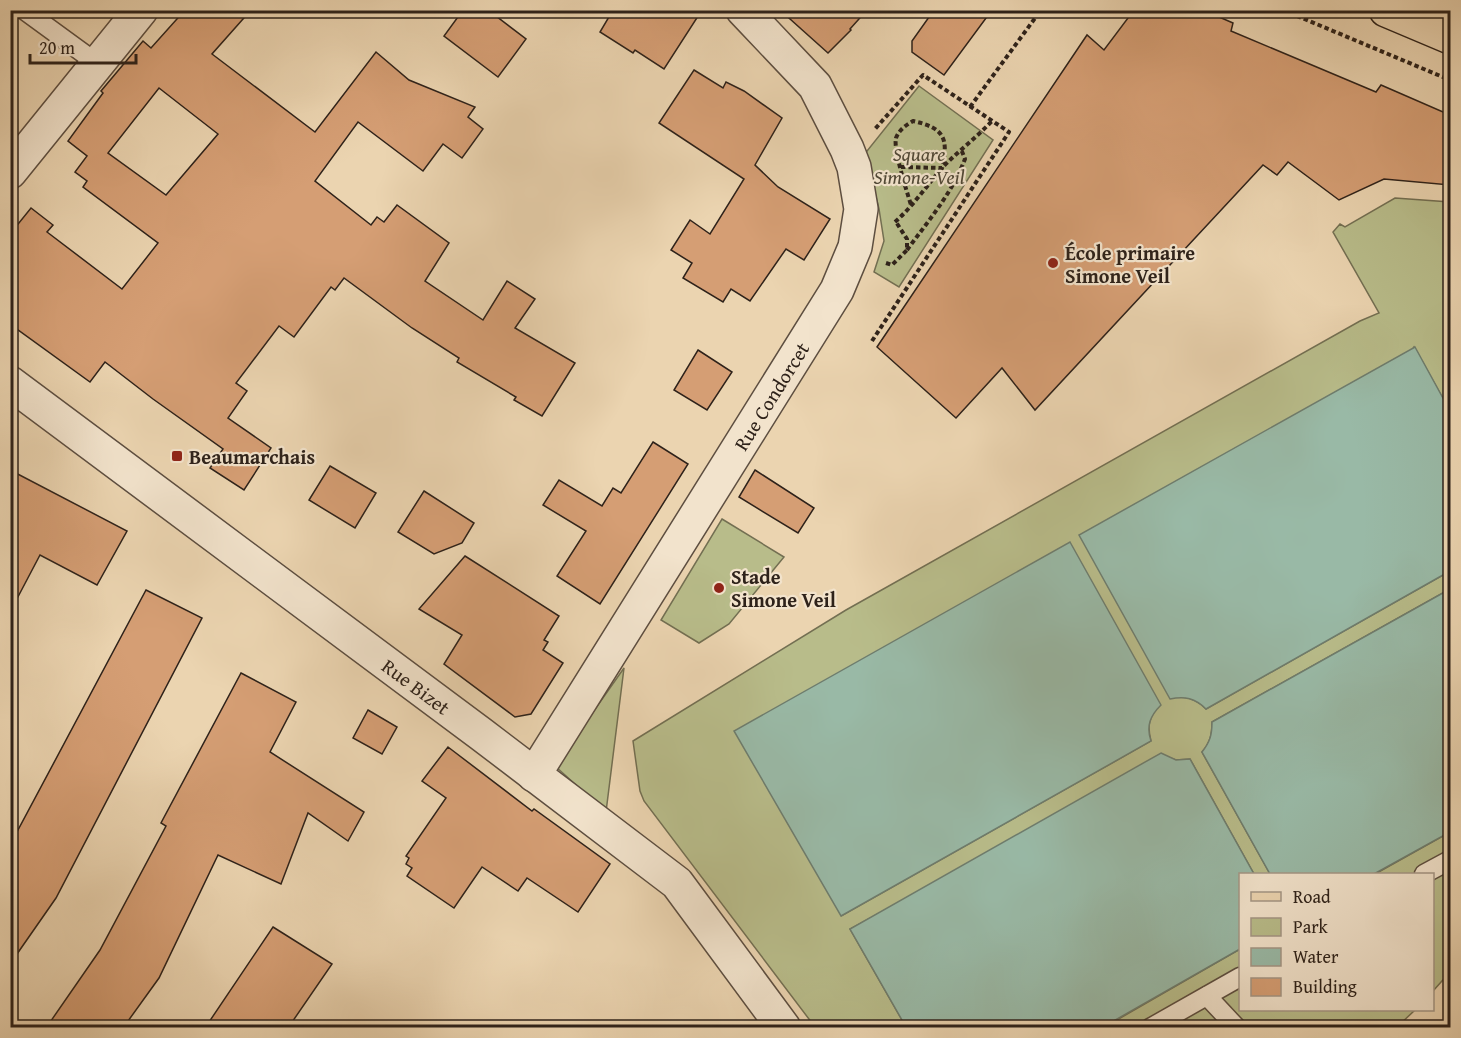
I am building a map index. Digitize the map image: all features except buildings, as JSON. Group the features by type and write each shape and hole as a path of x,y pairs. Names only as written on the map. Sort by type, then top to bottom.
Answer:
{"main road":[{"path":"1386,10 1450,37"}],"street":[{"path":"13,165 141,10"},
{"name":"Rue Condorcet","path":"534,775 837,290 855,247 861,209 854,167 847,149 815,86 743,10"},
{"name":"Rue Bizet","path":"10,383 677,883 784,1028"}],"lane":[{"path":"24,10 98,64"},
{"path":"1426,873 1450,860"},
{"path":"1150,1028 1239,978"},
{"path":"1207,996 1237,1028"}],"path":[{"path":"970,107 1041,10"},
{"path":"1283,10 1450,80"},
{"path":"847,149 867,139 923,75 1009,132 872,341"},
{"path":"911,205 896,150 896,139 902,128 913,121 924,123 941,134 946,151 942,168"},
{"path":"889,227 942,168 992,121"},
{"path":"878,261 892,265 907,250 946,198 965,159 961,149"},
{"path":"901,167 942,168"},
{"path":"896,221 907,240 907,250"}],"green space":[{"name":"Square Simone-Veil","path":"919,86 993,140 899,287 874,272 884,241 879,209 869,169 863,156"},
{"path":"1395,198 1450,202 1450,411 1414,347 1182,697 1195,700 1206,709 1450,571 1450,589 1212,722 1210,738 1202,752 1269,873 1253,873 1190,759 1176,760 1168,757 850,929 906,1027 815,1027 644,801 640,791 633,741 846,610 1360,321 1379,313 1333,232 1340,224 1345,227","holes":["1154,712 1149,726 1151,741 841,916"]},
{"name":"Stade Simone Veil","path":"722,519 784,557 729,624 699,643 661,620"},
{"path":"624,668 606,812 555,766"},
{"path":"1450,832 1450,972 1434,990 1434,873 1377,873"},
{"path":"1239,950 1239,1011 1414,1011 1397,1027 1103,1028"}],"water":[{"path":"1415,347 1450,411 1450,571 1206,709 1190,699 1170,699 1079,535"},
{"path":"1070,542 1161,705 1150,722 1151,741 841,916 734,731"},
{"path":"1450,589 1450,832 1376,873 1269,873 1202,752 1210,738 1212,722"},
{"path":"1161,753 1176,760 1190,759 1253,873 1239,873 1239,950 1103,1027 906,1027 850,929"}],"place":[{"name":"École primaire Simone Veil","path":"1053,263"},
{"name":"Beaumarchais","path":"177,456"},
{"name":"Stade Simone Veil","path":"719,588"}]}
